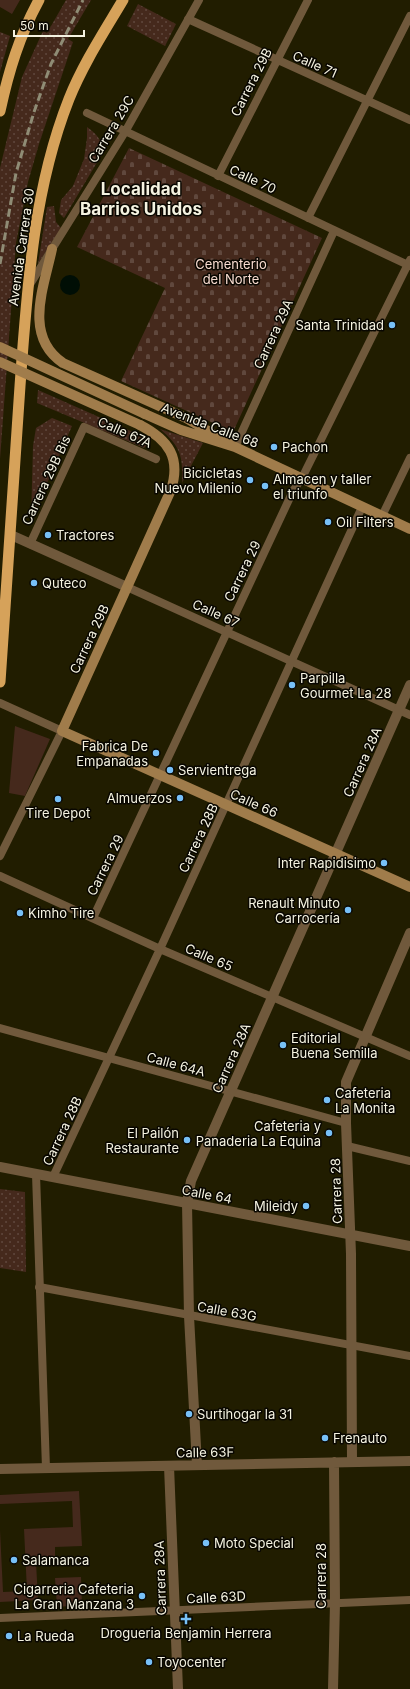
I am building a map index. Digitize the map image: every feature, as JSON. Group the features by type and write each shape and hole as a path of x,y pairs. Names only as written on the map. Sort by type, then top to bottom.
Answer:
{"highway":[{"path":"0,111 9,70 27,22 39,0"},
{"name":"Avenida Carrera 30","path":"0,682 27,289 37,214 47,170 65,110 78,78 123,0"}],"main road":[{"path":"52,249 38,319 42,337 53,355 63,363 186,418 235,447"},
{"name":"Avenida Calle 68","path":"0,347 181,430 235,447 410,529"},
{"name":"Avenida Calle 68","path":"0,362 154,432"},
{"name":"Carrera 29B","path":"62,731 171,490 175,478 175,464 169,447 154,432"},
{"name":"Calle 66","path":"62,731 410,887"}],"street":[{"name":"Carrera 29C","path":"27,289 125,132 199,0"},
{"name":"Carrera 29B","path":"218,176 308,0"},
{"path":"308,218 410,16"},
{"name":"Calle 71","path":"188,19 410,120"},
{"name":"Calle 70","path":"87,113 334,231 409,264"},
{"name":"Carrera 29A","path":"235,447 334,231"},
{"name":"Carrera 29","path":"93,918 161,776 226,631 293,491 302,478 409,264"},
{"name":"Calle 67A","path":"84,427 156,459"},
{"name":"Carrera 29B Bis","path":"30,544 84,427"},
{"path":"382,516 410,458"},
{"name":"Carrera 28B","path":"53,1177 110,1058 362,507"},
{"name":"Calle 67","path":"11,535 410,714"},
{"name":"Carrera 28A","path":"197,1465 189,1316 187,1203 191,1181 410,685"},
{"name":"Calle 66","path":"0,703 62,731"},
{"name":"Carrera 29B","path":"0,856 62,731"},
{"name":"Calle 65","path":"0,876 160,949 410,1056"},
{"name":"Carrera 28","path":"352,1462 352,1345 346,1082 410,933"},
{"name":"Calle 64A","path":"0,1028 346,1123"},
{"path":"347,1146 410,1161"},
{"name":"Calle 64","path":"0,1167 410,1246"},
{"name":"Carrera 28B","path":"36,1174 46,1468"},
{"name":"Calle 63G","path":"39,1287 410,1356"},
{"name":"Calle 63F","path":"0,1469 410,1461"},
{"name":"Carrera 28","path":"333,1689 335,1603 334,1462"},
{"name":"Carrera 28A","path":"169,1466 178,1689"},
{"name":"Calle 63D","path":"0,1618 410,1600"}],"green space":[{"path":"0,0 20,0 12,14 0,7"},
{"path":"66,0 91,0 68,39 73,42 28,182 16,243 0,459 0,168 22,77 43,31 47,33"},
{"path":"138,4 176,24 165,46 127,26"},
{"path":"0,32 10,36 0,72"},
{"path":"87,127 99,138 102,154 64,218 59,213 61,200 73,186 84,159"},
{"name":"Cementerio del Norte","path":"129,148 322,238 233,432 121,381 165,288 77,247"},
{"path":"54,206 56,222 61,228 38,264 47,207"},
{"path":"38,390 151,440 144,448 37,403"},
{"path":"52,418 72,426 31,520 33,446 36,428"},
{"path":"160,429 203,443 182,483 182,466 179,453 172,441"},
{"path":"15,726 50,739 25,796 9,793"},
{"path":"0,1189 25,1192 26,1272 0,1268"},
{"path":"79,1491 82,1546 55,1547 55,1561 36,1562 38,1600 0,1602 0,1530 3,1592 27,1591 24,1529 73,1527 72,1501 0,1504 0,1495"},
{"path":"81,1577 82,1605 57,1607 55,1578"}],"shaded area":[{"path":"70,275 77,278 80,285 77,292 70,295 63,292 60,285 63,278"}],"railway":[{"path":"0,264 16,173 34,112 51,64 83,0"}],"place":[{"name":"Santa Trinidad","path":"392,325"},
{"name":"Pachon","path":"274,447"},
{"name":"Bicicletas Nuevo Milenio","path":"250,480"},
{"name":"Almacen y taller el triunfo","path":"265,486"},
{"name":"Oil Filters","path":"328,522"},
{"name":"Tractores","path":"48,535"},
{"name":"Quteco","path":"34,583"},
{"name":"Parpilla Gourmet La 28","path":"292,685"},
{"name":"Fabrica De Empanadas","path":"156,753"},
{"name":"Servientrega","path":"170,770"},
{"name":"Almuerzos","path":"180,798"},
{"name":"Tire Depot","path":"58,799"},
{"name":"Inter Rapidisimo","path":"384,863"},
{"name":"Renault Minuto Carrocería","path":"348,910"},
{"name":"Kimho Tire","path":"20,913"},
{"name":"Editorial Buena Semilla","path":"283,1045"},
{"name":"Cafeteria La Monita","path":"327,1100"},
{"name":"Cafeteria y Panaderia La Equina","path":"329,1133"},
{"name":"El Pailón Restaurante","path":"187,1140"},
{"name":"Mileidy","path":"306,1206"},
{"name":"Surtihogar la 31","path":"189,1414"},
{"name":"Frenauto","path":"325,1438"},
{"name":"Moto Special","path":"206,1543"},
{"name":"Salamanca","path":"14,1560"},
{"name":"Cigarreria Cafeteria La Gran Manzana 3","path":"142,1596"},
{"name":"Drogueria Benjamin Herrera","path":"186,1619"},
{"name":"La Rueda","path":"9,1636"},
{"name":"Toyocenter","path":"149,1662"}],"district":[{"name":"Localidad Barrios Unidos","path":"141,199"}]}
